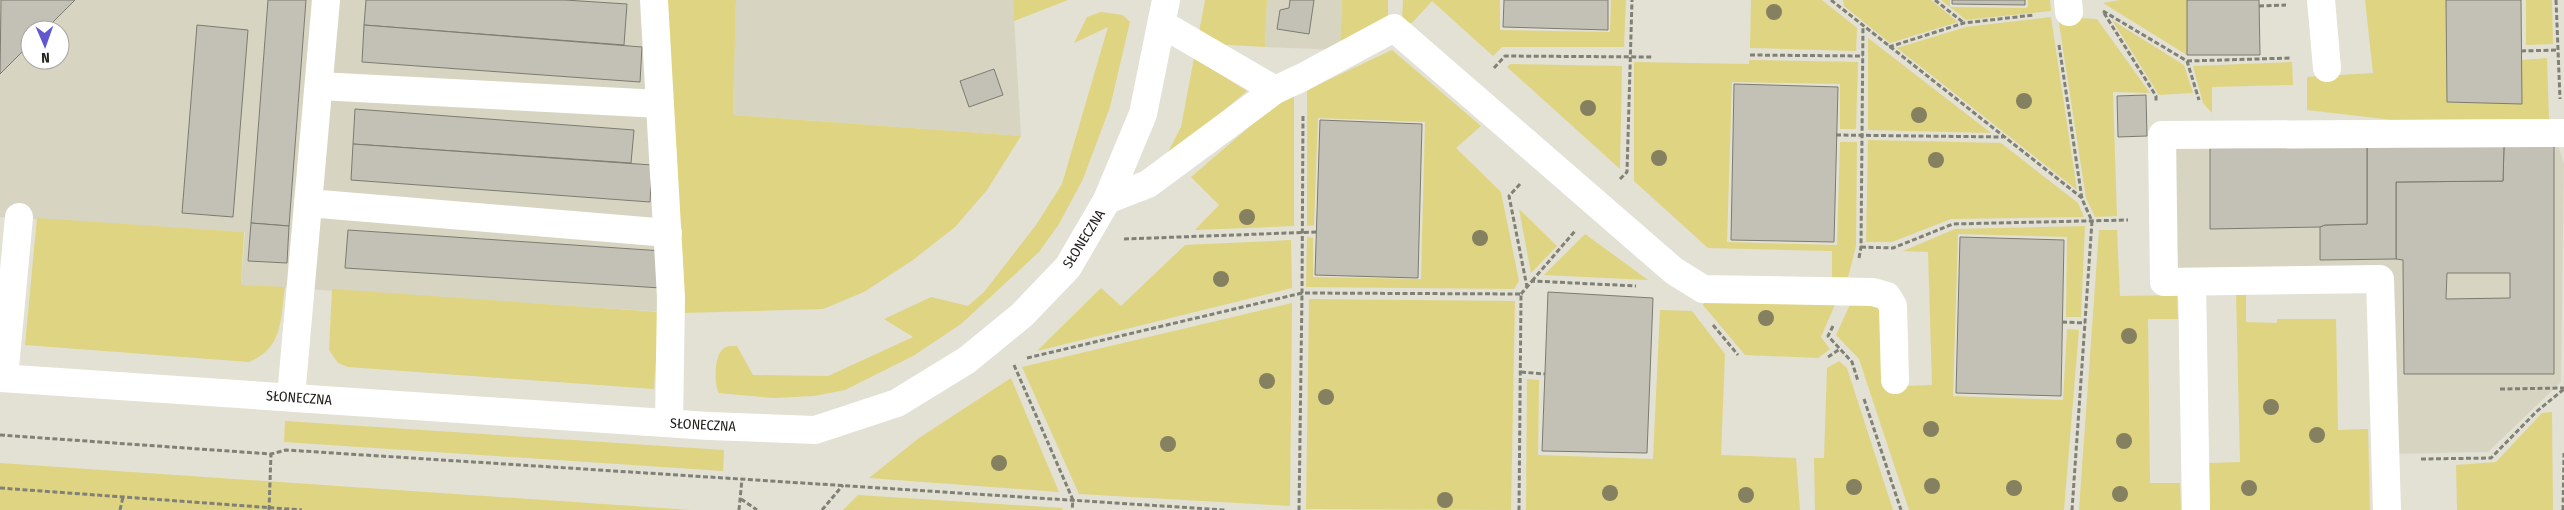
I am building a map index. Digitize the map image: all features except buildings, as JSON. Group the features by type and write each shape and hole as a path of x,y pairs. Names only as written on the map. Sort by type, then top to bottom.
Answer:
{"street":[{"path":"291,398 326,0"},
{"path":"654,0 671,297 669,423"},
{"path":"2321,0 2327,68"},
{"path":"1164,12 1275,90"},
{"name":"SŁONECZNA","path":"2,378 669,423 815,430 897,403 967,360 1022,315 1068,267 1107,200 1143,114 1164,12"},
{"path":"1107,200 1148,184 1275,90 1394,28 1674,271 1703,290 1873,292 1886,296 1893,306 1895,380"},
{"path":"318,86 660,104"},
{"path":"2386,510 2380,279 2164,282 2162,135 2562,133"},
{"path":"308,203 668,233"},
{"path":"2,378 19,217"},
{"path":"2192,282 2196,510"}],"path":[{"path":"1626,172 1632,0"},
{"path":"1831,0 2082,199"},
{"path":"1840,0 1840,7"},
{"path":"1936,0 1964,23"},
{"path":"2556,0 2560,106"},
{"path":"2259,6 2293,5"},
{"path":"1889,47 1964,23 2064,8 2103,10 2187,61 2299,57"},
{"path":"2064,8 2082,199 2092,221 2072,510"},
{"path":"2103,10 2156,96"},
{"path":"2521,51 2558,50"},
{"path":"1750,55 1862,56"},
{"path":"1471,95 1505,56 1653,57"},
{"path":"2187,61 2210,135"},
{"path":"1299,510 1303,77"},
{"path":"1836,135 2004,136"},
{"path":"1527,288 1509,196 1542,157"},
{"path":"1862,248 1893,248 1953,224 2117,220"},
{"path":"1119,240 1316,232"},
{"path":"1519,510 1521,294 1532,281 1642,287"},
{"path":"1703,290 1696,303 1738,355"},
{"path":"1022,359 1302,293 1521,294"},
{"path":"2062,322 2085,323"},
{"path":"1828,357 1840,350"},
{"path":"1012,362 1073,500 1072,510"},
{"path":"1521,372 1545,374"},
{"path":"2500,388 2564,389"},
{"path":"2385,459 2491,458 2536,412 2564,389"},
{"path":"0,435 271,454 286,450 843,484 1225,510"},
{"path":"2563,510 2564,453"},
{"path":"269,509 271,454"},
{"path":"740,510 742,479"},
{"path":"822,510 843,484"},
{"path":"0,488 302,510"},
{"path":"120,510 123,496"},
{"path":"740,499 757,510"}],"shaded area":[{"path":"0,0 667,0 683,313 241,285 245,232 0,217"},
{"path":"667,0 736,0 733,115 1021,136 987,190 955,227 913,260 864,292 823,309 683,313"},
{"path":"736,0 1013,0 1021,136 733,115"},
{"path":"1013,0 1068,0 1014,21"},
{"path":"1205,0 1267,0 1265,47 1211,44 1198,38"},
{"path":"1267,0 1342,0 1340,50 1265,47"},
{"path":"1342,0 1388,0 1388,24 1340,50"},
{"path":"1403,0 1500,0 1500,30 1610,32 1611,0 1626,0 1624,47 1502,47 1493,56 1432,1 1412,23 1402,23"},
{"path":"1751,0 1822,0 1857,28 1856,51 1750,48"},
{"path":"1843,0 1931,0 1958,22 1890,43 1844,6"},
{"path":"1941,0 1950,0 1950,7 2026,8 2028,7 2028,0 2050,0 2051,11 1966,20"},
{"path":"2120,0 2187,0 2187,55 2103,3"},
{"path":"2365,0 2446,0 2448,102 2521,104 2521,60 2547,58 2549,119 2393,120 2307,110 2307,77 2373,73"},
{"path":"2526,0 2552,0 2553,44 2526,45"},
{"path":"1101,12 1123,15 1130,22 1110,107 1083,179 1059,224 1039,252 961,324 913,356 845,390 814,396 773,398 719,393 716,384 716,365 719,354 724,348 737,346 753,375 828,376 913,337 884,319 931,297 968,306 984,292 1036,225 1062,184 1108,27 1074,43 1087,17"},
{"path":"2051,17 2077,190 1897,48 1966,27"},
{"path":"2058,17 2097,19 2150,93 2113,92 2117,216 2095,217 2086,198"},
{"path":"2112,20 2184,65 2193,93 2159,95"},
{"path":"1868,38 1991,133 1868,130"},
{"path":"1392,50 1481,126 1456,148 1501,192 1519,281 1514,289 1306,287 1307,237 1313,238 1313,277 1421,279 1425,122 1318,118 1314,225 1307,226 1307,90"},
{"path":"1194,58 1247,91 1164,160 1181,127"},
{"path":"1749,60 1858,62 1856,129 1840,129 1840,84 1732,82 1727,242 1837,245 1840,142 1857,142 1856,246 1848,277 1832,277 1832,251 1708,248 1634,181 1634,62 1749,64"},
{"path":"2292,62 2293,85 2212,87 2212,113 2203,103 2193,66"},
{"path":"1510,64 1622,66 1620,169 1507,67"},
{"path":"1294,95 1294,226 1195,230 1219,205 1191,177 1275,105"},
{"path":"2556,138 2564,164 2561,382 2488,452 2392,454 2386,273 2171,275 2168,142"},
{"path":"1868,140 2001,143 2078,203 2084,217 1951,219 1892,242 1866,242"},
{"path":"1519,209 1557,246 1531,273"},
{"path":"37,218 244,232 241,285 285,287 281,321 274,340 269,349 249,362 25,345"},
{"path":"2085,226 2081,317 2066,317 2067,237 1958,234 1953,396 2063,400 2067,329 2079,330 2064,510 1909,510 1859,359 1836,335 1853,298 1882,303 1904,386 1932,385 1928,252 1903,251 1955,229"},
{"path":"2099,230 2117,230 2120,296 2177,295 2178,319 2148,319 2150,483 2180,483 2181,510 2079,510"},
{"path":"1585,234 1648,280 1544,275"},
{"path":"1291,240 1292,288 1037,351 1101,288 1121,306 1185,245"},
{"path":"332,289 659,312 654,389 348,367 338,363 329,350"},
{"path":"2236,292 2246,292 2246,322 2277,323 2277,319 2336,319 2338,430 2368,429 2370,510 2210,510 2209,463 2240,462"},
{"path":"1708,296 1837,300 1821,337 1830,349 1818,358 1745,355 1703,305"},
{"path":"1309,299 1515,301 1511,510 1306,509"},
{"path":"1292,303 1290,506 1079,494 1022,367"},
{"path":"1660,310 1692,311 1725,354 1721,455 1796,458 1800,510 1526,510 1527,379 1539,380 1538,455 1653,459"},
{"path":"1839,361 1847,368 1893,510 1815,510 1814,458 1824,458 1827,368"},
{"path":"1011,378 1059,492 869,478 919,438"},
{"path":"2552,412 2553,510 2457,510 2456,465 2496,462 2542,413"},
{"path":"285,421 724,450 723,471 284,442"},
{"path":"0,463 692,510 0,510"},
{"path":"858,495 1063,508 1062,510 843,510"}]}
